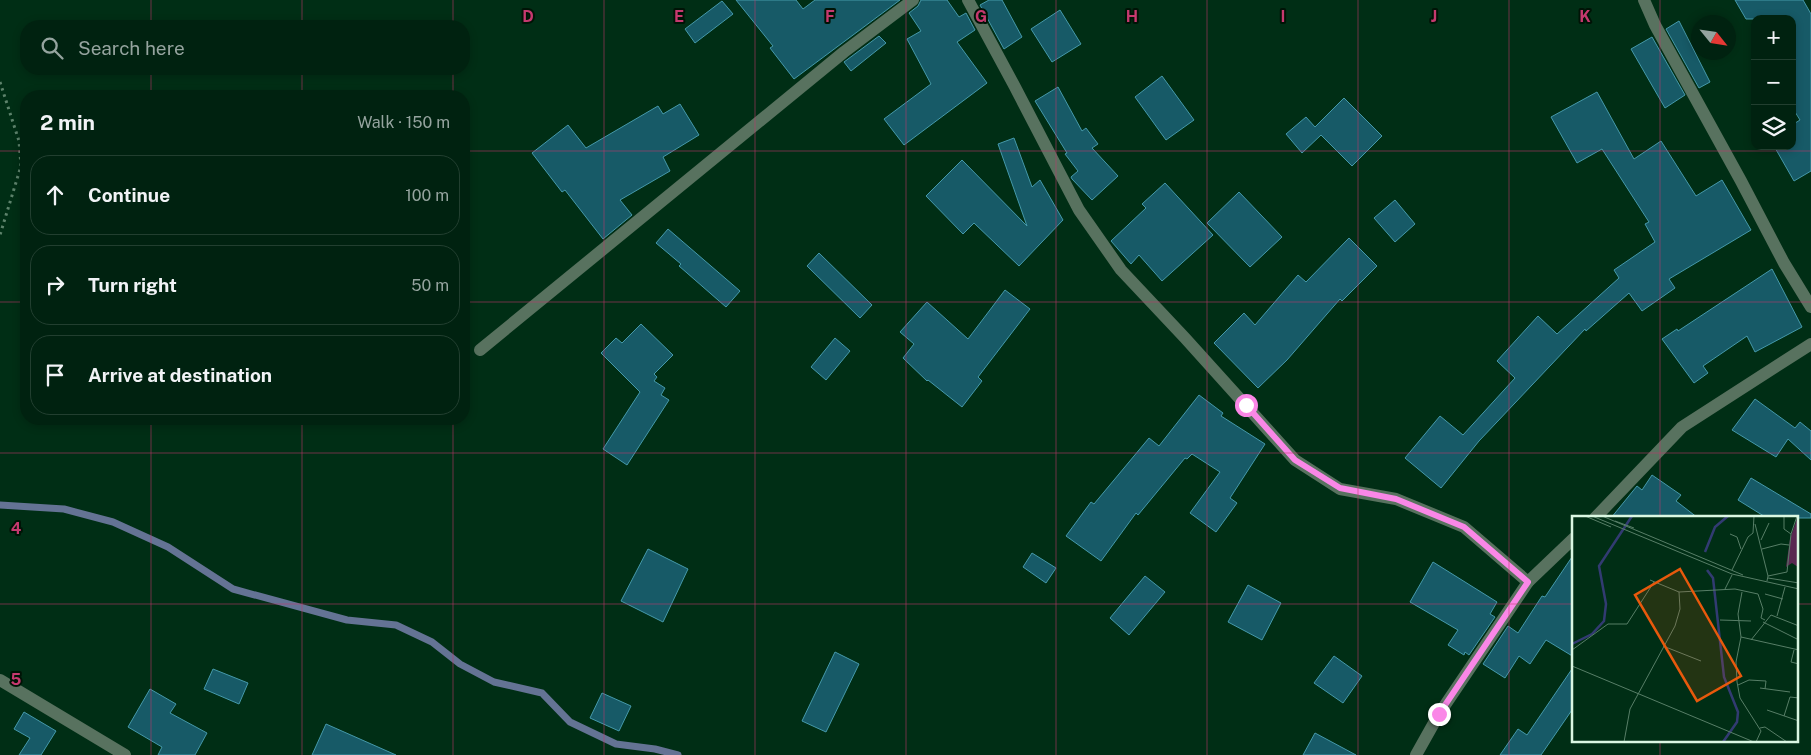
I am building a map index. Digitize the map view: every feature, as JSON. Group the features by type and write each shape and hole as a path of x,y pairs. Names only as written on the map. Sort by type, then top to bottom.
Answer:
{"street":[{"path":"480,350 844,52 913,0"},
{"path":"968,0 1016,87 1078,210 1121,270 1295,460 1340,488 1396,499 1464,527 1528,582"},
{"path":"1644,0 1655,25 1742,181 1784,263 1811,307"},
{"path":"1597,516 1682,427 1811,344"},
{"path":"1416,755 1439,714 1528,582 1572,540"},
{"path":"0,680 125,755"}],"path":[{"path":"0,82 18,141 20,158"},
{"path":"0,235 20,169"}],"building":[{"path":"736,0 796,0 803,9 815,0 900,0 794,79 770,48 773,46"},
{"path":"921,0 947,0 959,17 966,13 975,30 957,42 987,83 904,145 884,119 931,84 907,39 921,31 909,13 918,6"},
{"path":"989,0 1002,0 1022,37 1004,49 980,5"},
{"path":"1735,0 1803,0 1811,14 1811,171 1794,181 1776,150 1796,150 1796,122 1800,120 1796,114 1796,15 1751,15 1751,19 1746,19"},
{"path":"722,1 733,14 695,43 685,29"},
{"path":"1060,10 1081,44 1052,62 1031,29"},
{"path":"1679,21 1691,45 1691,60 1699,60 1710,82 1699,88 1666,29"},
{"path":"879,36 886,43 851,71 844,62"},
{"path":"1652,37 1685,95 1665,108 1631,49"},
{"path":"1162,76 1194,120 1166,140 1135,97"},
{"path":"1058,87 1082,131 1086,128 1098,144 1092,148 1118,176 1092,200 1072,179 1071,177 1078,171 1065,154 1067,153 1035,101"},
{"path":"1597,92 1634,159 1661,141 1696,196 1722,180 1751,230 1669,279 1675,288 1642,311 1629,293 1586,331 1585,329 1479,441 1441,488 1405,458 1440,416 1463,435 1515,378 1497,361 1538,316 1557,334 1619,278 1614,270 1655,242 1645,224 1649,222 1602,149 1577,163 1551,117"},
{"path":"1344,98 1382,136 1352,166 1321,135 1302,153 1286,134 1306,117 1315,127"},
{"path":"680,104 699,135 663,157 670,171 620,200 632,215 603,239 565,190 562,192 532,153 568,125 586,148 658,106 663,114"},
{"path":"1014,138 1032,187 1040,180 1063,220 1019,266 974,223 963,234 926,196 962,160 1027,226 998,144"},
{"path":"1165,183 1213,235 1162,281 1139,255 1131,264 1111,241 1146,208 1142,204"},
{"path":"1239,192 1282,237 1250,267 1207,223"},
{"path":"1395,200 1415,224 1395,242 1374,218"},
{"path":"668,229 740,291 726,307 656,243"},
{"path":"1349,238 1377,266 1342,301 1340,299 1287,360 1258,388 1214,343 1244,313 1255,325 1298,275 1306,282"},
{"path":"819,253 872,305 860,318 807,266"},
{"path":"1772,269 1802,327 1755,352 1747,336 1703,366 1708,373 1694,383 1662,339 1677,329 1678,331"},
{"path":"1005,290 1030,309 978,377 982,381 962,407 927,381 903,358 914,344 900,332 927,302 968,339"},
{"path":"641,324 673,355 654,374 657,377 654,381 665,388 661,395 669,400 627,465 603,449 640,392 601,353 616,338 622,343"},
{"path":"835,338 850,351 826,380 811,367"},
{"path":"1199,395 1223,413 1221,416 1265,444 1230,498 1237,503 1216,532 1190,513 1220,472 1192,454 1187,459 1185,458 1138,515 1136,513 1101,561 1066,536 1091,502 1094,504 1149,438 1159,446"},
{"path":"1755,399 1795,428 1800,422 1811,431 1811,460 1788,439 1776,457 1732,430"},
{"path":"1652,475 1681,495 1676,501 1695,516 1613,516 1637,486 1642,490"},
{"path":"1751,478 1811,514 1811,518 1764,516 1738,500"},
{"path":"648,549 688,569 663,622 621,601"},
{"path":"1032,553 1056,568 1046,583 1023,567"},
{"path":"1572,557 1572,656 1546,640 1530,664 1519,656 1505,678 1483,664 1508,626 1518,633 1542,596 1545,597"},
{"path":"1433,562 1497,602 1490,614 1495,617 1469,655 1465,652 1464,655 1448,645 1458,630 1410,602"},
{"path":"1145,576 1165,592 1129,635 1110,618"},
{"path":"1248,585 1281,603 1262,640 1228,622"},
{"path":"835,652 859,664 826,732 802,721"},
{"path":"1334,656 1362,676 1343,703 1314,683"},
{"path":"213,669 248,683 239,704 204,689"},
{"path":"1572,669 1572,710 1541,755 1500,755 1518,729 1527,735"},
{"path":"150,689 176,704 170,713 207,733 195,755 158,755 162,747 128,727"},
{"path":"602,693 631,706 619,731 590,718"},
{"path":"24,712 56,731 41,755 19,755 30,738 14,729"},
{"path":"326,724 396,755 312,755"},
{"path":"1315,733 1356,755 1303,755"}],"waterway":[{"path":"0,505 64,509 113,522 168,547 233,589 347,620 396,625 432,642 460,664 494,682 542,693 570,722 616,744 655,749 678,755"}],"route":[{"path":"1246,405 1295,460 1340,488 1396,499 1464,527 1528,582 1439,714"}]}
